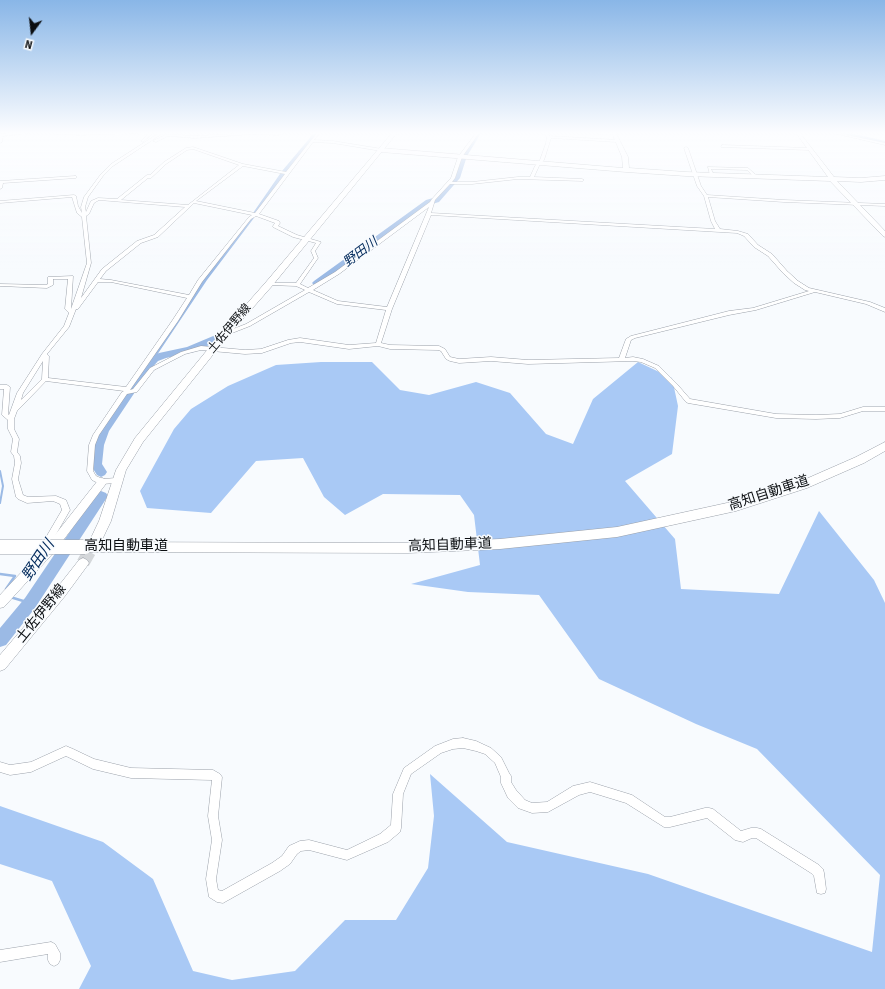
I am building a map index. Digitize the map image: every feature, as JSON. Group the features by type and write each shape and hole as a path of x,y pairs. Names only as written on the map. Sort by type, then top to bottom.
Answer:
{"highway":[{"name":"高知自動車道","path":"0,547 90,544 408,548 500,544 570,538 617,532 736,506 803,485 860,460 885,446"}],"main road":[{"name":"土佐伊野線","path":"90,544 105,521 116,481 125,460 139,440 225,334 356,179"},
{"name":"土佐伊野線","path":"0,665 61,592 83,563"}],"street":[{"path":"0,188 1,182 43,179"},
{"path":"14,588 48,541 66,510 63,502 54,498 27,500 20,496 14,478 18,463 17,456 14,452 16,439 11,429 10,419 20,393 44,355 63,332 72,312 89,263 83,207 86,197 100,179"},
{"path":"117,201 144,179"},
{"path":"72,312 104,270 139,242 156,236 188,206 223,179"},
{"path":"116,481 102,482 94,478 90,471 92,445 96,434 200,281 250,218 256,214 280,179"},
{"path":"225,334 248,325 337,273 432,202 452,183 454,179"},
{"path":"452,183 514,179"},
{"path":"561,179 582,180"},
{"path":"697,179 699,186 706,196 713,221 718,230"},
{"path":"832,179 885,234"},
{"path":"0,202 74,196 79,213 84,216"},
{"path":"706,196 885,205"},
{"path":"84,216 94,200 188,206"},
{"path":"193,202 256,214 277,222 278,223 275,226 295,236 319,243 313,250 316,258 297,285"},
{"path":"378,344 389,309 429,214 432,202"},
{"path":"429,214 738,232 746,235 756,246 770,255 784,272 796,282 807,289 815,291 754,309 729,313 633,337 629,339 622,358"},
{"path":"0,285 47,287 51,285 50,278 71,277 68,308 72,312"},
{"path":"97,280 111,281 190,297"},
{"path":"269,284 297,285 342,304 389,309"},
{"path":"807,289 857,300 885,310"},
{"path":"45,379 125,391 135,391 152,369 165,361 201,348 245,352 262,351 295,340 349,347 378,344 397,348 439,348 443,350 448,358 458,361 491,358 528,362 622,358 642,361 657,367 671,380 688,400 705,404 776,416 822,418 853,414 863,409 885,409"},
{"path":"13,411 18,408 45,379 46,356 44,355"},
{"path":"0,387 7,387 5,415 10,419"},
{"path":"0,603 51,548 102,482"},
{"path":"0,767 10,770 31,767 66,751 93,764 131,773 213,775 217,778 213,816 217,840 211,880 213,893 217,896 223,897 276,867 286,860 293,850 300,846 309,845 347,855 384,838 396,828 398,794 407,771 438,749 453,744 463,743 476,746 488,752 498,760 506,776 512,794 522,804 532,808 548,807 577,790 590,787 628,799 664,822 709,813 739,836 743,837 751,833 757,833 815,869 819,873 821,889"},
{"path":"0,956 50,948 54,953 54,960"}],"shaded area":[{"path":"321,362 372,362 400,390 429,395 476,382 510,393 546,434 573,444 593,399 638,362 672,378 678,406 672,454 625,481 675,539 681,589 779,594 819,511 874,580 885,603 885,989 79,989 91,966 52,881 0,864 0,806 103,842 153,879 193,971 232,980 295,971 345,920 396,920 428,868 434,816 430,774 507,842 648,874 872,952 880,875 757,749 696,724 599,679 539,595 468,592 411,584 480,565 474,515 460,495 383,494 345,515 324,497 303,458 256,461 211,513 147,508 140,491 174,429 191,409 228,386 276,365"}],"waterway":[{"path":"255,213 279,179"},
{"name":"野田川","path":"317,283 429,202 436,200 455,179"},
{"path":"145,369 205,279 252,218"},
{"name":"野田川","path":"101,472 96,464 98,445 103,431 145,369 154,359 163,355 190,350 218,337"},
{"path":"0,471 3,486 0,503"},
{"name":"野田川","path":"0,640 30,603 101,496"},
{"path":"0,574 15,576 6,589"},
{"path":"10,597 30,603"}],"tunnel":[{"path":"83,563 95,542"}]}
